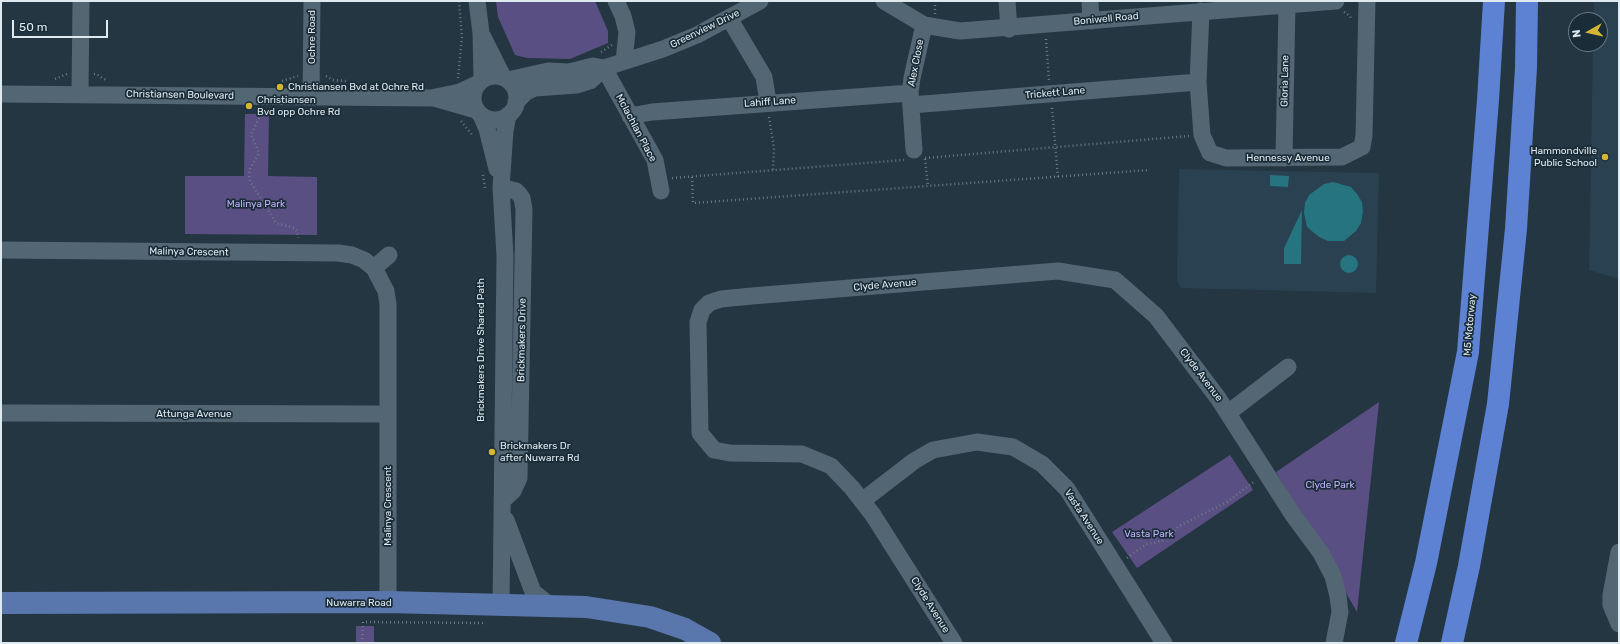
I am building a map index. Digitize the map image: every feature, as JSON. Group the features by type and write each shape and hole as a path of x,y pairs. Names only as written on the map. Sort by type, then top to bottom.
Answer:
{"highway":[{"name":"M5 Motorway","path":"1406,643 1426,563 1468,352 1488,100 1494,1"},
{"path":"1452,643 1498,404 1516,229 1526,68 1527,1"}],"main road":[{"name":"Nuwarra Road","path":"1,603 388,602 586,607 650,617 685,628 710,643"}],"street":[{"path":"80,94 81,1"},
{"name":"Ochre Road","path":"311,97 312,1"},
{"path":"477,1 481,33 479,82 472,97 479,113 495,120 512,109 516,90 506,78 481,33"},
{"path":"616,1 623,16 627,32 624,61"},
{"name":"Greenview Drive","path":"506,78 541,72 570,72 593,66 602,61 624,61 683,41 760,1"},
{"name":"Boniwell Road","path":"884,1 924,25 960,32 1286,5 1338,6"},
{"path":"1007,1 1009,29"},
{"path":"1090,1 1091,21"},
{"name":"Hennessy Avenue","path":"1201,11 1198,82 1202,135 1210,153 1226,158 1342,157 1362,148 1364,136 1367,1"},
{"name":"Gloria Lane","path":"1284,158 1286,5"},
{"path":"729,18 764,77 768,102"},
{"name":"Alex Close","path":"920,154 911,99 912,78 924,25"},
{"name":"Greenview Drive","path":"512,109 526,92 535,88 585,83 602,61"},
{"name":"Mclachlan Place","path":"602,61 630,116 655,160 662,191"},
{"path":"479,82 488,76 506,78"},
{"name":"Christiansen Boulevard","path":"1,94 432,98 460,92 479,82"},
{"name":"Trickett Lane","path":"911,99 1198,82"},
{"name":"Christiansen Boulevard","path":"432,98 479,113"},
{"name":"Lahiff Lane","path":"630,116 652,112 768,102 911,99"},
{"name":"Brickmakers Drive","path":"493,190 512,109"},
{"name":"Brickmakers Drive","path":"479,113 490,140 493,190 505,256 501,606"},
{"name":"Malinya Crescent","path":"1,250 298,253 352,255 364,260 374,268 383,285 388,304 388,602"},
{"path":"374,268 389,255"},
{"name":"Clyde Avenue","path":"954,643 862,500 831,466 815,458 802,454 724,452 714,450 700,433 698,322 702,310 709,303 721,299 752,296 1058,271 1115,280 1156,316 1228,413 1320,553 1333,576 1340,612 1334,643"},
{"path":"1228,413 1288,367"},
{"name":"Attunga Avenue","path":"1,413 387,414"},
{"name":"Vasta Avenue","path":"862,500 914,461 934,450 977,442 1014,447 1042,464 1066,489 1164,643"},
{"path":"502,506 533,592 552,607"},
{"path":"1619,552 1611,595 1612,605 1619,624"}],"path":[{"path":"452,80 458,78 462,37 459,1"},
{"path":"1338,6 1350,16 1353,24"},
{"path":"1046,35 1049,82"},
{"path":"602,61 612,45 613,38"},
{"path":"323,76 334,80 352,81"},
{"path":"768,102 774,148 773,170"},
{"path":"1051,107 1058,177"},
{"path":"264,111 251,134 259,154 248,175 250,181 276,223 294,228 297,231 298,253"},
{"path":"460,120 474,139"},
{"path":"920,154 928,186"},
{"path":"692,177 693,203 1149,170"},
{"path":"483,173 493,190"},
{"path":"1117,569 1128,562 1126,559 1146,544 1162,541 1173,533 1179,526 1227,502 1266,473"},
{"path":"362,643 362,622 483,623"}],"shaded area":[{"name":"Hammondville Public School","path":"1594,1 1619,1 1619,279 1589,270 1593,52 1608,52 1608,12 1594,12"},
{"path":"1179,169 1379,173 1376,293 1181,288 1177,280"}],"green space":[{"path":"496,1 595,1 608,31 608,43 570,59 527,58 515,55 498,17"},
{"name":"Malinya Park","path":"245,114 269,114 268,176 317,177 317,235 185,234 185,176 244,176"},
{"name":"Clyde Park","path":"1379,402 1357,612 1276,472"},
{"name":"Vasta Park","path":"1230,455 1253,490 1137,568 1112,532"},
{"path":"356,626 374,626 374,643 356,643"}],"building":[{"path":"1270,175 1289,176 1288,187 1270,186"},
{"path":"1333,182 1351,187 1362,202 1363,212 1361,223 1356,231 1344,241 1328,241 1319,237 1307,227 1304,213 1305,203 1309,195 1324,184"},
{"path":"1302,210 1301,264 1284,264 1284,248"},
{"path":"1349,255 1355,258 1358,264 1355,270 1349,273 1343,270 1340,264 1343,258"}],"place":[{"name":"Christiansen Bvd at Ochre Rd","path":"280,87"},
{"name":"Christiansen Bvd opp Ochre Rd","path":"249,106"},
{"name":"Hammondville Public School","path":"1605,157"},
{"name":"Brickmakers Dr after Nuwarra Rd","path":"492,452"}]}
